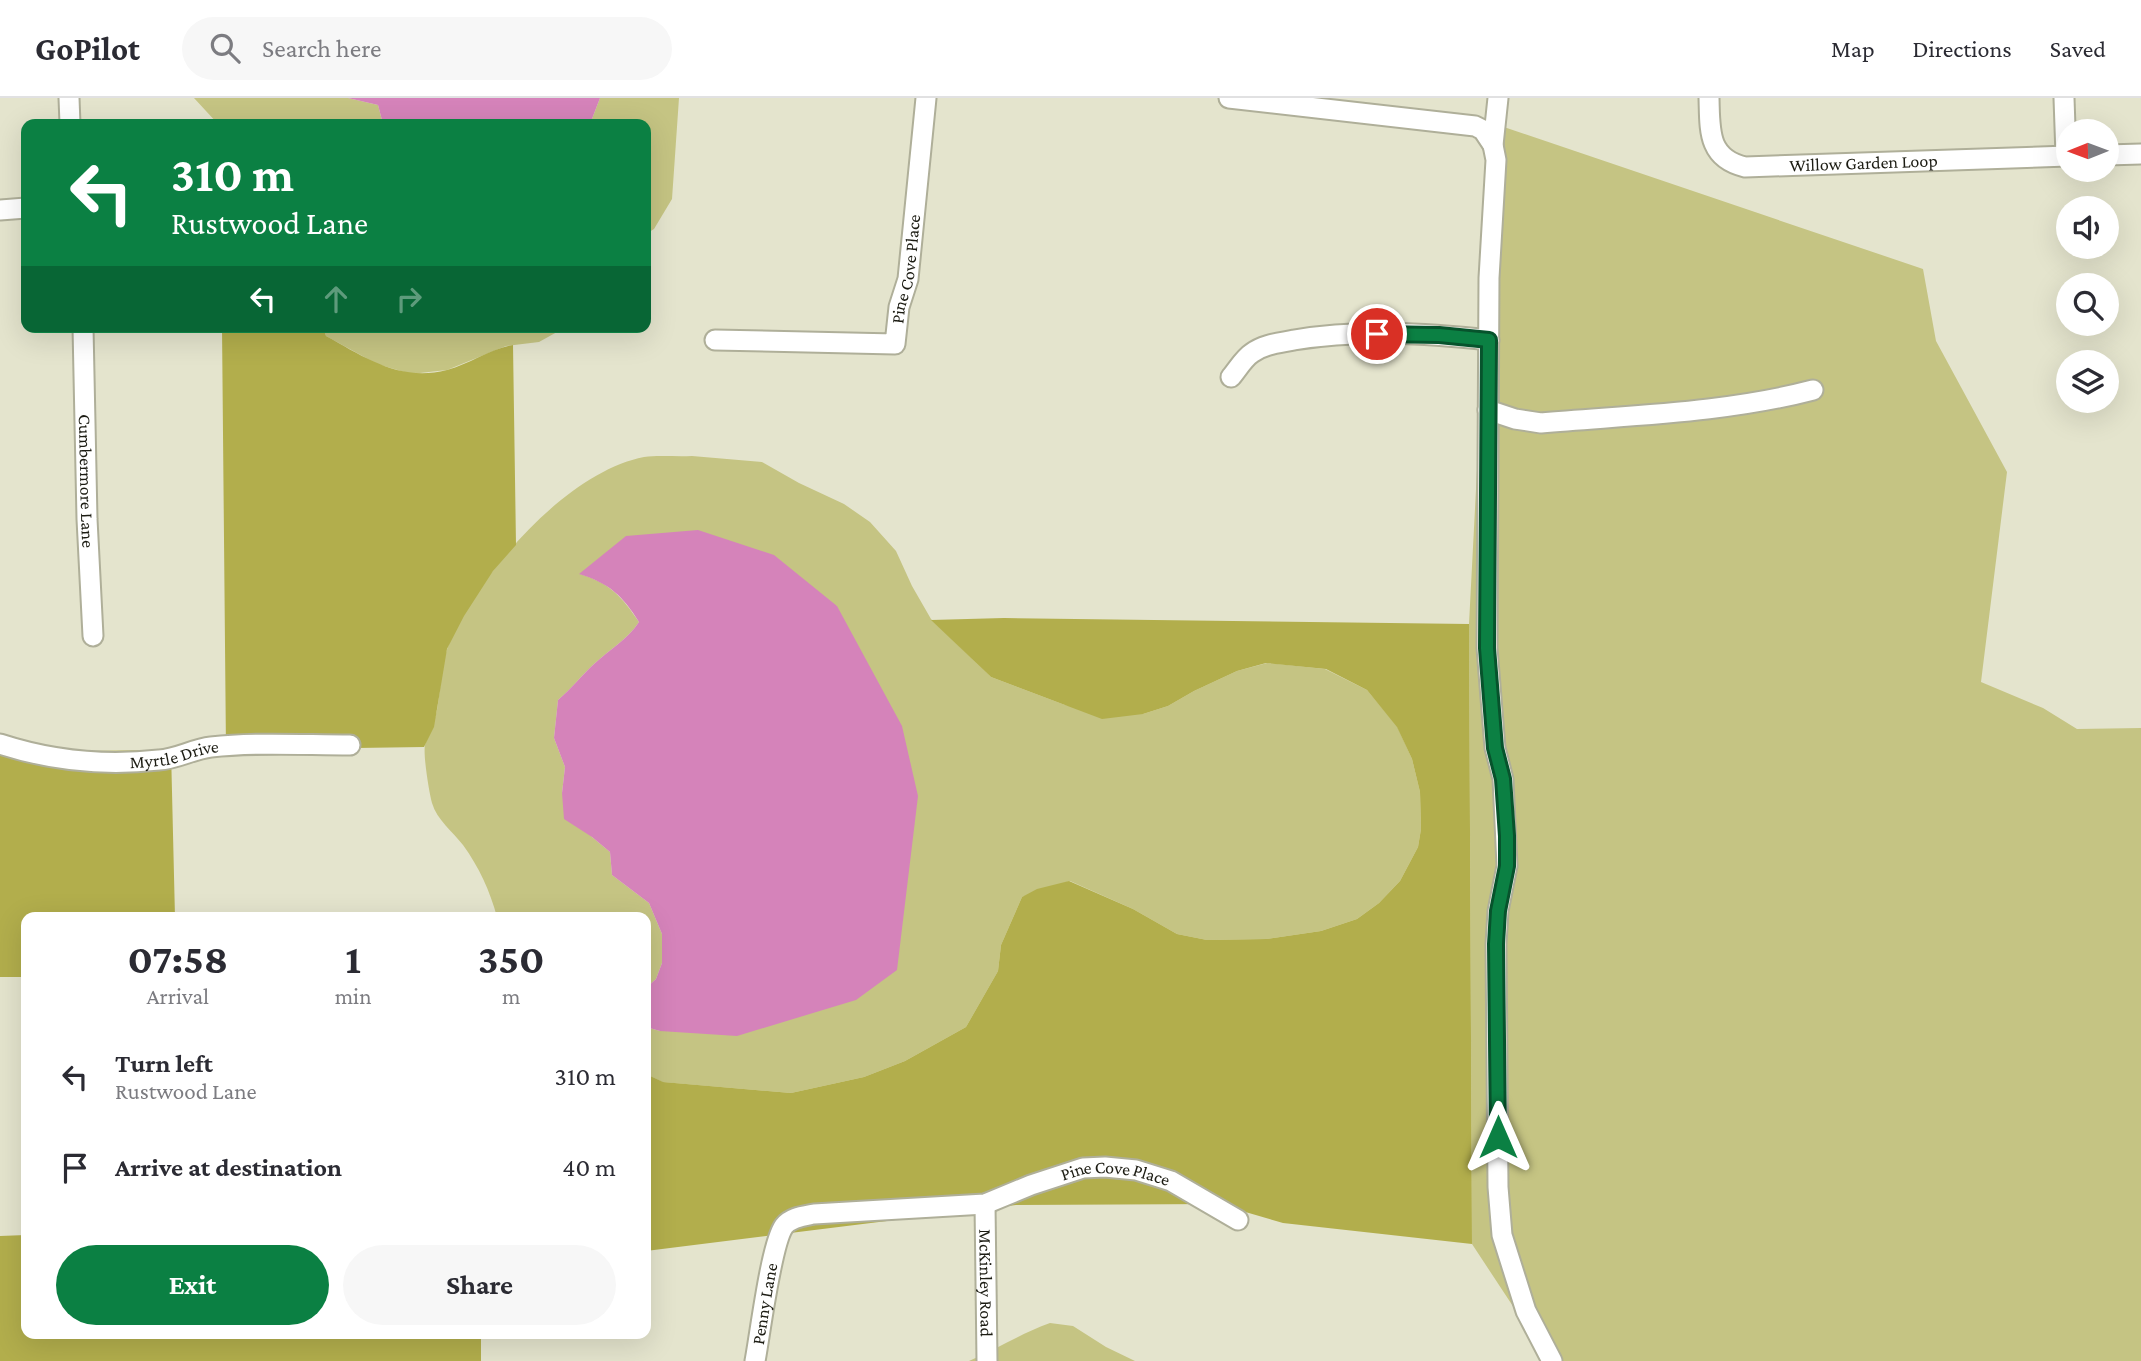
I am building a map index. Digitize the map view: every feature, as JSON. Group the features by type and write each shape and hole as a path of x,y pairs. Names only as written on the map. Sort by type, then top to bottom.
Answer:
{"street":[{"path":"69,98 70,119"},
{"name":"Pine Cove Place","path":"715,340 895,344 900,307 908,279 926,98"},
{"path":"1229,98 1475,126 1483,130 1493,145"},
{"path":"1498,98 1493,145 1496,160 1489,278 1487,661 1495,748 1503,779 1507,836 1507,866 1498,911 1496,944 1498,1186 1502,1235 1526,1311 1552,1361"},
{"name":"Willow Garden Loop","path":"1709,98 1711,135 1715,146 1727,160 1745,167 2056,156"},
{"path":"2064,98 2065,119"},
{"path":"2119,155 2141,154"},
{"path":"0,210 21,208"},
{"name":"Cumbermore Lane","path":"83,333 87,519 93,636"},
{"path":"1231,377 1251,353 1270,345 1309,338 1351,334 1427,335 1489,340"},
{"path":"1488,410 1515,419 1541,423 1717,408 1778,400 1812,390"},
{"name":"Myrtle Drive","path":"0,744 33,755 109,762 161,760 207,747 350,745"},
{"name":"Pine Cove Place","path":"776,1246 784,1226 795,1218 814,1214 985,1204 1083,1168 1136,1170 1171,1181 1238,1220"},
{"name":"McKinley Road","path":"985,1204 987,1361"},
{"name":"Penny Lane","path":"755,1361 776,1246"}],"shaded area":[{"path":"194,98 348,98 378,105 382,119 213,119"},
{"path":"348,98 600,98 592,119 382,119 378,105"},
{"path":"600,98 679,98 672,199 651,231 651,119 592,119"},
{"path":"1495,124 1923,269 1936,341 2007,472 1981,682 2043,708 2077,729 2141,728 2141,1361 1549,1361 1472,1244 1469,624"},
{"path":"222,333 325,333 369,360 414,373 447,370 513,345 516,545 493,571 464,616 447,649 434,727 424,747 226,750"},
{"path":"325,333 555,333 539,342 506,346 447,370 411,374 377,364"},
{"path":"656,456 762,462 844,504 870,522 896,551 931,619 991,677 1065,705 1143,714 1168,706 1237,671 1267,663 1325,669 1367,690 1397,726 1412,759 1420,792 1421,829 1418,847 1400,881 1379,903 1357,919 1321,931 1266,939 1207,940 1177,934 1133,909 1070,881 1022,897 1001,945 998,971 966,1027 905,1061 864,1077 791,1093 662,1082 651,1076 651,1028 660,1031 837,606 580,574 614,592 639,622 558,700 554,738 565,767 562,793 592,837 610,852 612,875 649,903 662,934 662,963 656,979 651,984 651,912 495,912 474,862 434,809 428,782 425,745 437,710 448,647 479,589 502,560 527,531 584,483 614,467"},
{"path":"698,530 774,555 837,606 902,726 918,796 897,970 856,1000 737,1036 651,1028 651,984 656,979 662,963 662,934 649,903 612,875 610,852 564,819 562,793 565,767 554,738 558,700 639,622 627,605 607,586 579,574 626,536"},
{"path":"1004,618 1469,624 1472,1244 1283,1223 1218,1204 1016,1205 651,1250 651,1076 663,1082 791,1093 864,1077 905,1061 966,1027 998,971 1001,945 1022,897 1037,889 1069,881 1133,909 1177,934 1207,940 1266,939 1321,931 1357,919 1379,903 1400,881 1418,847 1421,829 1420,792 1412,759 1397,727 1367,690 1326,669 1266,663 1237,671 1168,706 1143,714 1102,719 991,677 931,620"},
{"path":"171,750 175,912 21,912 21,977 0,977 0,752"},
{"path":"21,1235 21,1339 481,1339 481,1361 0,1361 0,1236"},
{"path":"1050,1323 1073,1326 1135,1361 969,1361"}],"route":[{"path":"1377,334 1439,335 1489,340 1487,648 1495,748 1503,779 1507,836 1507,866 1498,911 1496,944 1498,1137"}]}
